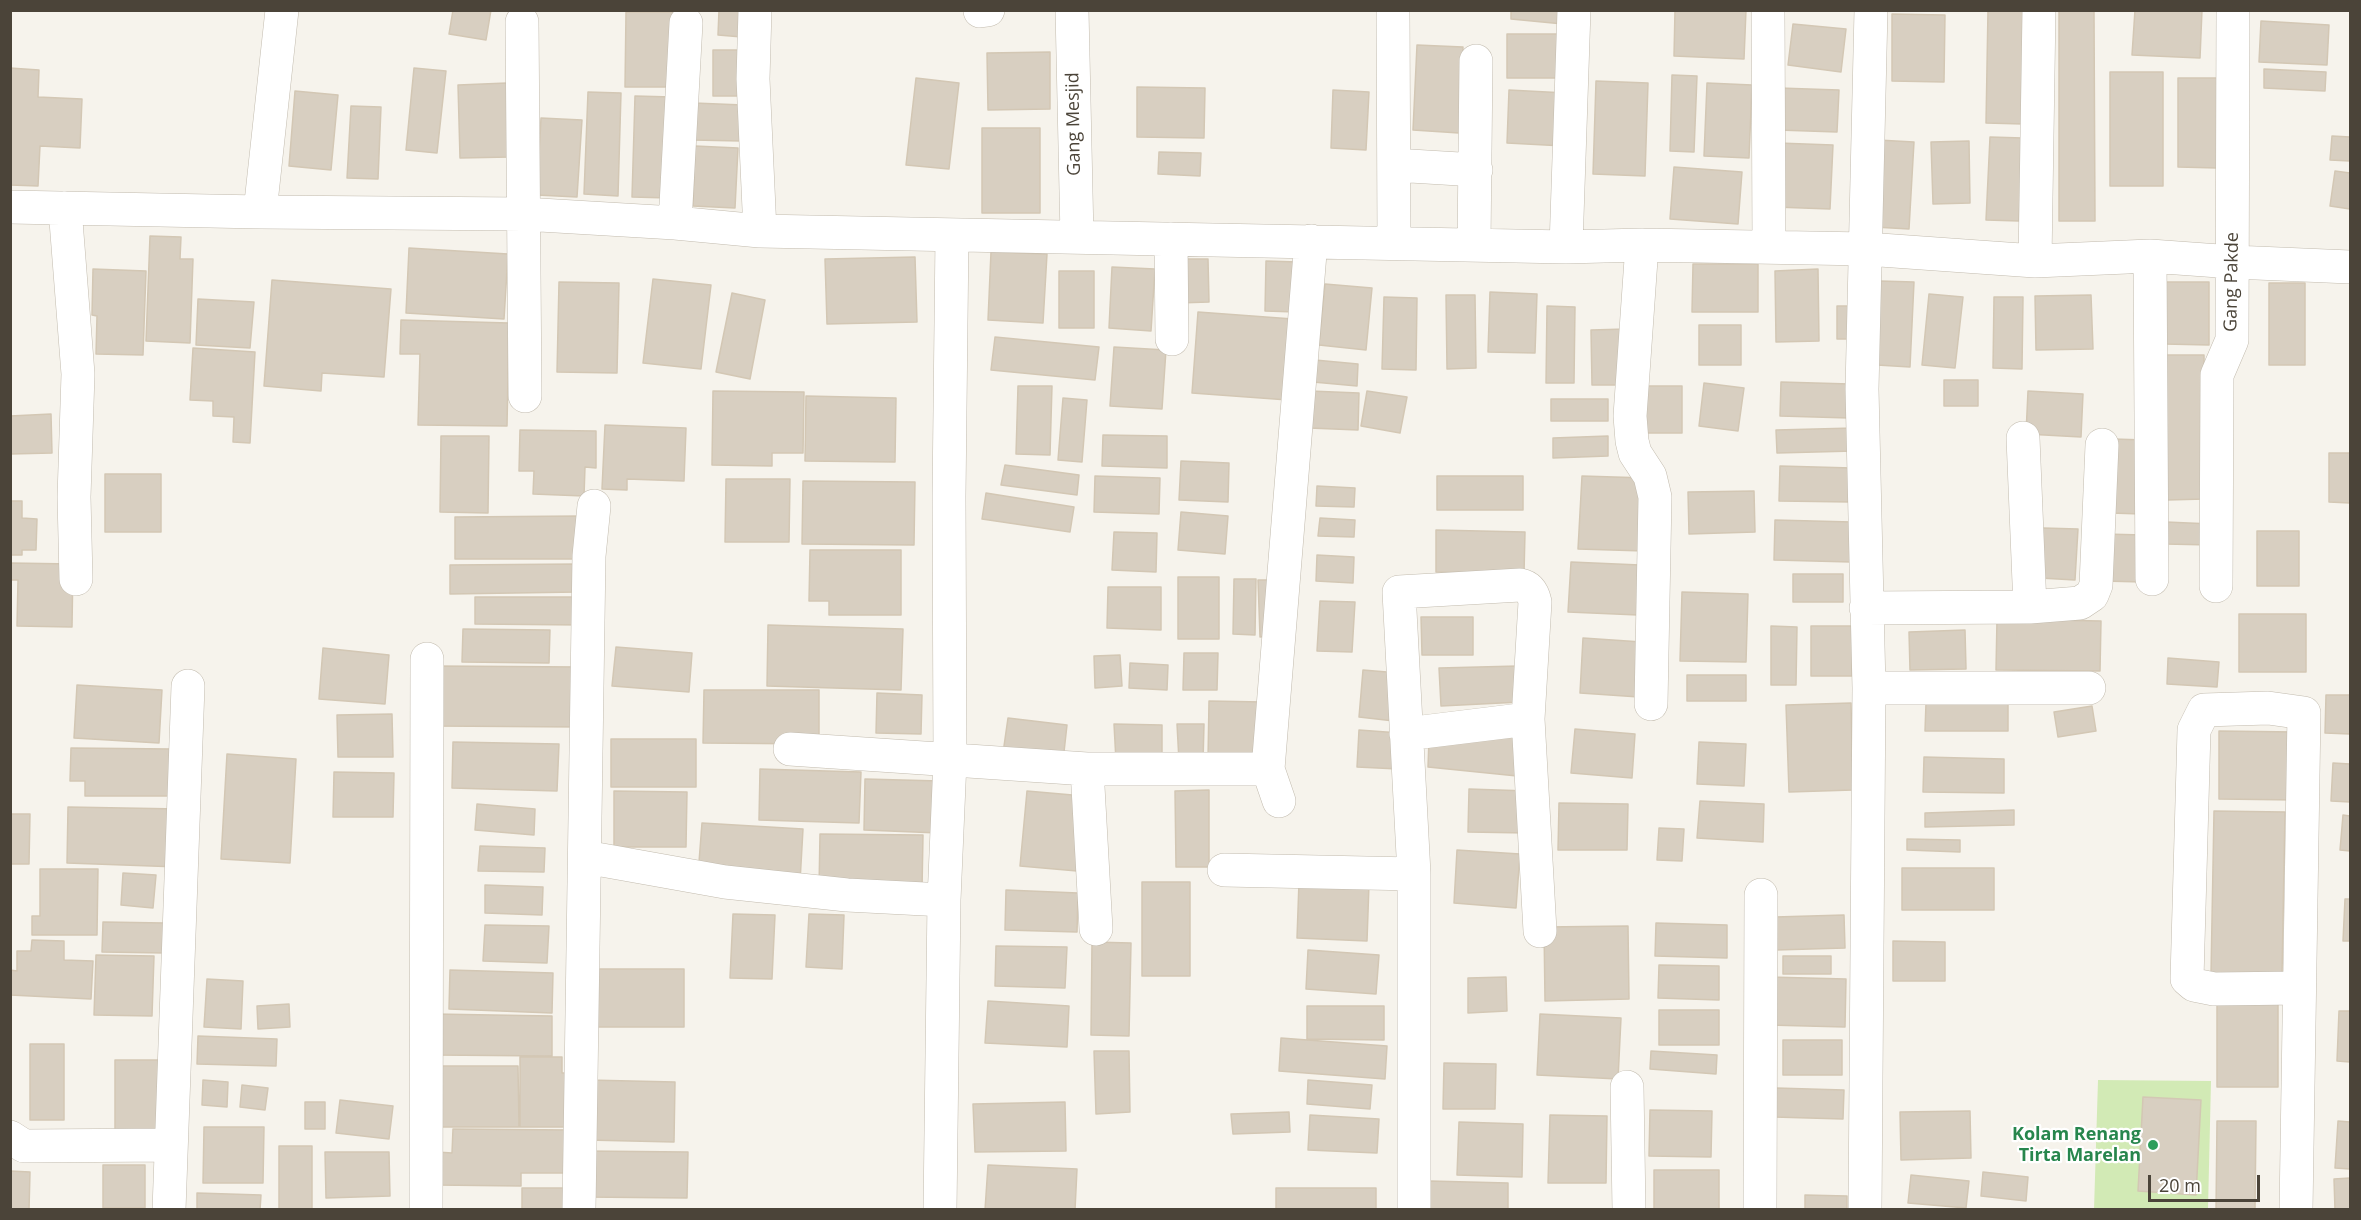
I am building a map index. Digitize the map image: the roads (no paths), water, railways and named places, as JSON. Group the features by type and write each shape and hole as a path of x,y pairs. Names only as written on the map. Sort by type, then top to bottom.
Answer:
{"street":[{"path":"260,212 282,10"},
{"path":"755,10 753,79 760,231"},
{"path":"980,11 988,10"},
{"name":"Gang Mesjid","path":"1072,10 1077,237"},
{"path":"1393,10 1394,243"},
{"path":"1566,247 1574,10"},
{"path":"1768,10 1769,247"},
{"path":"1865,1209 1869,688 1862,389 1871,10"},
{"path":"2035,261 2039,10"},
{"name":"Gang Pakde","path":"2216,586 2217,375 2232,340 2233,10"},
{"path":"522,22 525,396"},
{"path":"675,223 686,23"},
{"path":"1474,244 1476,61"},
{"path":"1394,165 1476,170"},
{"path":"10,207 523,214 675,223 760,231 1566,247 1642,245 1866,249 2035,261 2150,256 2350,267"},
{"path":"65,208 78,374 74,498 76,579"},
{"path":"940,1209 944,900 950,761 949,484 952,236"},
{"path":"1171,239 1172,339"},
{"path":"1279,801 1268,769 1311,241"},
{"path":"1642,245 1630,416 1635,453 1650,476 1655,497 1651,705"},
{"path":"2150,256 2152,579"},
{"path":"2022,438 2030,607"},
{"path":"1866,608 2030,607 2079,603 2092,595 2096,585 2102,445"},
{"path":"579,1209 589,556 594,506"},
{"path":"1414,1209 1414,874 1399,592 1526,586 1533,594 1535,602 1528,719 1540,931"},
{"path":"426,1209 427,659"},
{"path":"169,1209 188,686"},
{"path":"1869,688 2089,688"},
{"path":"2296,1209 2304,713 2268,708 2204,710 2194,730 2187,979 2193,985 2214,989 2299,988"},
{"path":"1406,734 1528,719"},
{"path":"790,749 1087,769 1268,769"},
{"path":"1087,769 1096,929"},
{"path":"585,857 724,882 847,895 944,900"},
{"path":"1224,870 1414,874"},
{"path":"1760,1209 1761,895"},
{"path":"1627,1087 1629,1209"},
{"path":"10,1137 24,1146 171,1145"}],"place":[{"name":"Kolam Renang Tirta Marelan","path":"2153,1145"}]}
